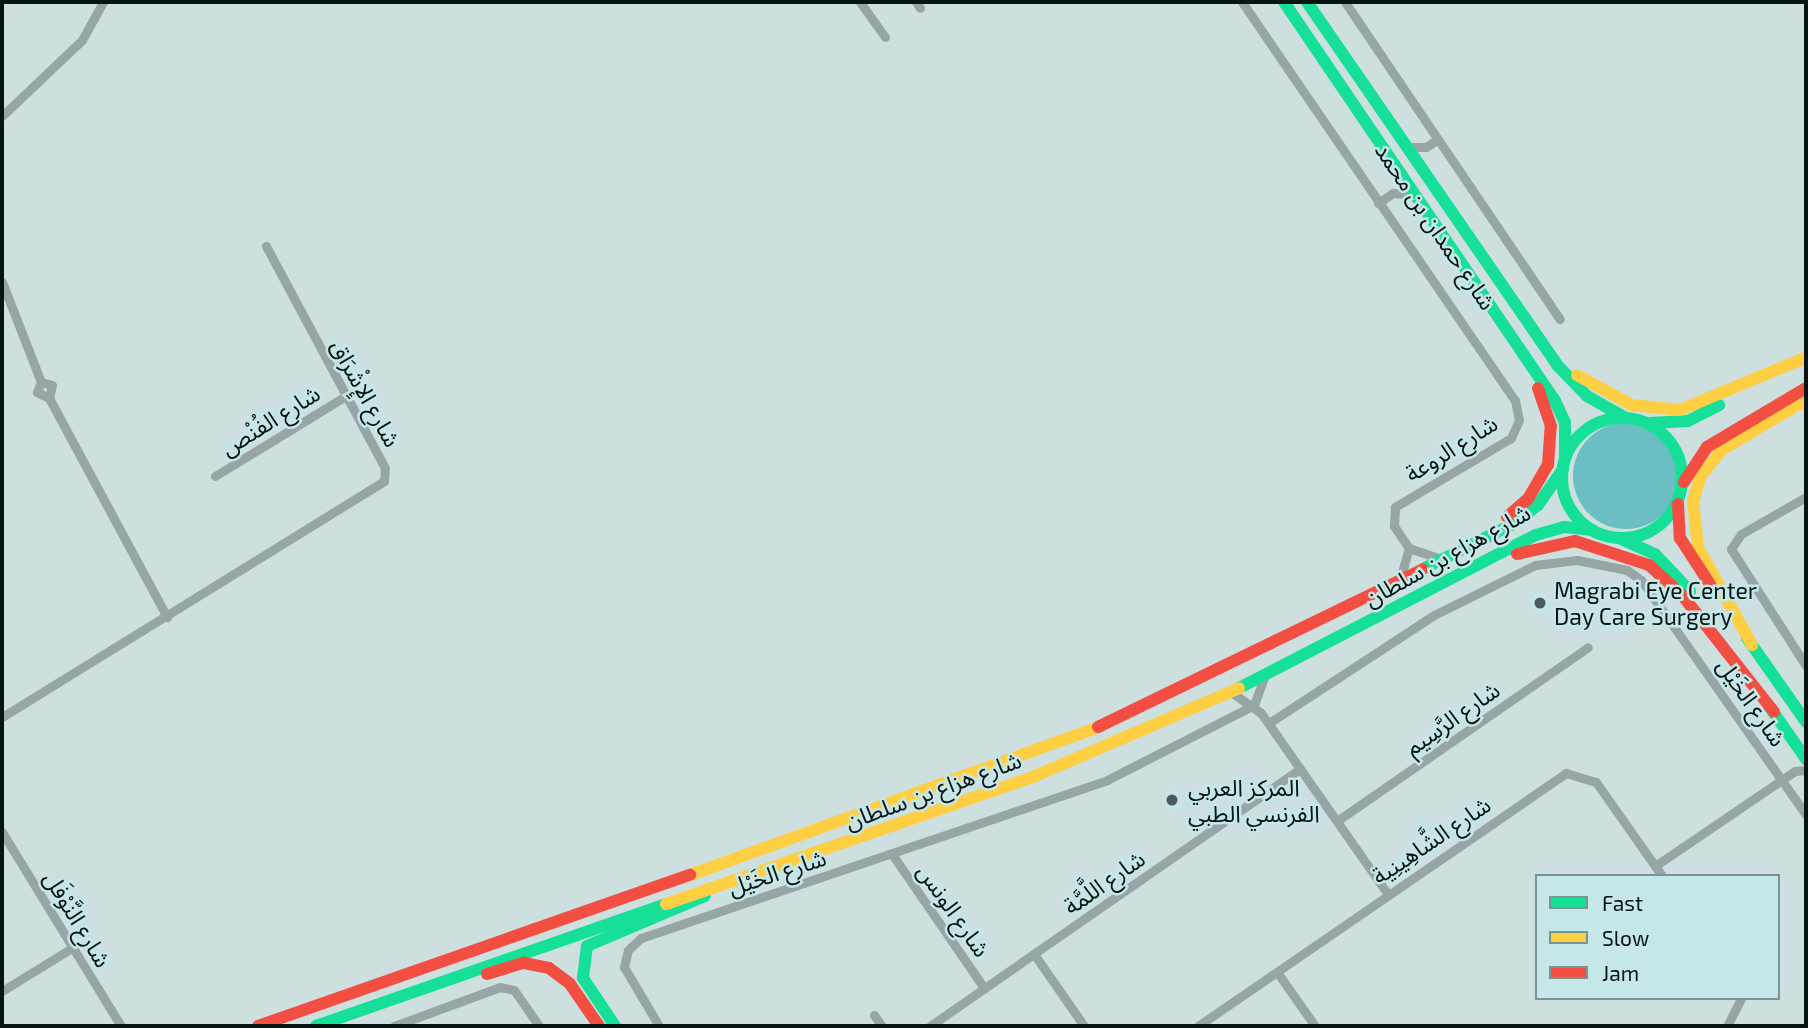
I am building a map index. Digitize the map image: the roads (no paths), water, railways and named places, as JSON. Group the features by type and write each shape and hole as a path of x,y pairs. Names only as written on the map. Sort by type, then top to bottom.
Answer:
{"main road":[{"name":"شارع حمدان بن محمد","path":"1284,2 1561,411 1564,463"},
{"name":"شارع حمدان بن محمد","path":"1307,2 1563,374 1624,417"},
{"path":"1497,280 1576,374 1632,405 1696,406 1805,357"},
{"path":"1450,556 1528,499 1551,452 1545,401 1480,291"},
{"path":"1804,756 1676,573 1616,538 1593,530 1568,504 1564,463 1588,428 1624,417 1644,421 1688,421 1805,357"},
{"path":"1806,388 1707,447 1682,486 1678,499 1680,538 1806,722"},
{"path":"1752,645 1698,547 1693,502 1700,477 1723,449 1806,400"},
{"path":"1644,421 1674,447 1682,486"},
{"name":"شارع هزاع بن سلطان","path":"258,1026 1027,757 1222,673 1390,589 1527,515 1564,463"},
{"path":"1616,538 1647,533 1678,499"},
{"name":"شارع هزاع بن سلطان","path":"316,1026 998,790 1266,676 1549,530 1593,530"},
{"path":"1464,573 1559,542 1590,543 1637,558 1682,595 1774,712"},
{"path":"615,1026 583,978 587,946 718,887"},
{"path":"402,995 531,963 563,977 599,1026"}],"street":[{"path":"2,116 95,20 103,2"},
{"path":"860,2 885,37"},
{"name":"شارع الروعة","path":"1242,2 1518,409 1516,429 1503,444 1395,507 1394,526 1409,548"},
{"path":"1348,3 1560,319"},
{"path":"1406,147 1426,147 1438,139"},
{"path":"1419,166 1426,147"},
{"path":"1378,203 1392,193 1399,171"},
{"path":"1392,193 1416,195"},
{"name":"شارع الإِشْرَاق","path":"2,717 384,481 385,468 344,397 266,246"},
{"path":"2,282 41,382 37,392 49,398 167,617"},
{"name":"شارع الفُنْص","path":"215,476 344,397"},
{"path":"1806,497 1741,534 1731,549 1806,666"},
{"path":"1390,589 1408,567 1409,548 1424,557 1450,556"},
{"name":"شارع الخَيْل","path":"1269,723 1434,615 1535,565 1577,560 1627,570 1641,580 1806,815"},
{"name":"شارع الرَّسِيم","path":"1337,821 1588,647"},
{"path":"1254,705 1266,676"},
{"path":"1231,692 1254,705 1269,723 1387,893"},
{"name":"شارع الخَيْل","path":"659,1026 625,974 634,943 1107,780 1254,705"},
{"path":"1655,866 1795,771 1804,756"},
{"name":"شارع اللَّمَّة","path":"930,1026 1300,769"},
{"path":"1795,771 1806,770"},
{"name":"شارع الشَّاهِينِية","path":"1198,1026 1387,893 1572,772 1596,782 1661,874"},
{"name":"شارع النَّوْفَل","path":"2,832 121,1026"},
{"name":"شارع الونس","path":"892,854 984,988"},
{"path":"2,991 72,948"},
{"path":"1034,954 1084,1026"},
{"path":"1277,972 1315,1026"},
{"path":"394,1026 500,986 514,990 539,1026"},
{"path":"1727,1026 1740,1000"},
{"path":"874,1015 883,1026"}],"water":[{"path":"1626,423 1646,427 1663,439 1675,456 1679,476 1675,496 1663,513 1646,525 1626,529 1606,525 1589,513 1577,496 1573,476 1577,456 1589,439 1606,427"}],"place":[{"name":"Magrabi Eye Center Day Care Surgery","path":"1540,603"},
{"name":"المركز العربي الفرنسي الطبي","path":"1172,800"}]}
